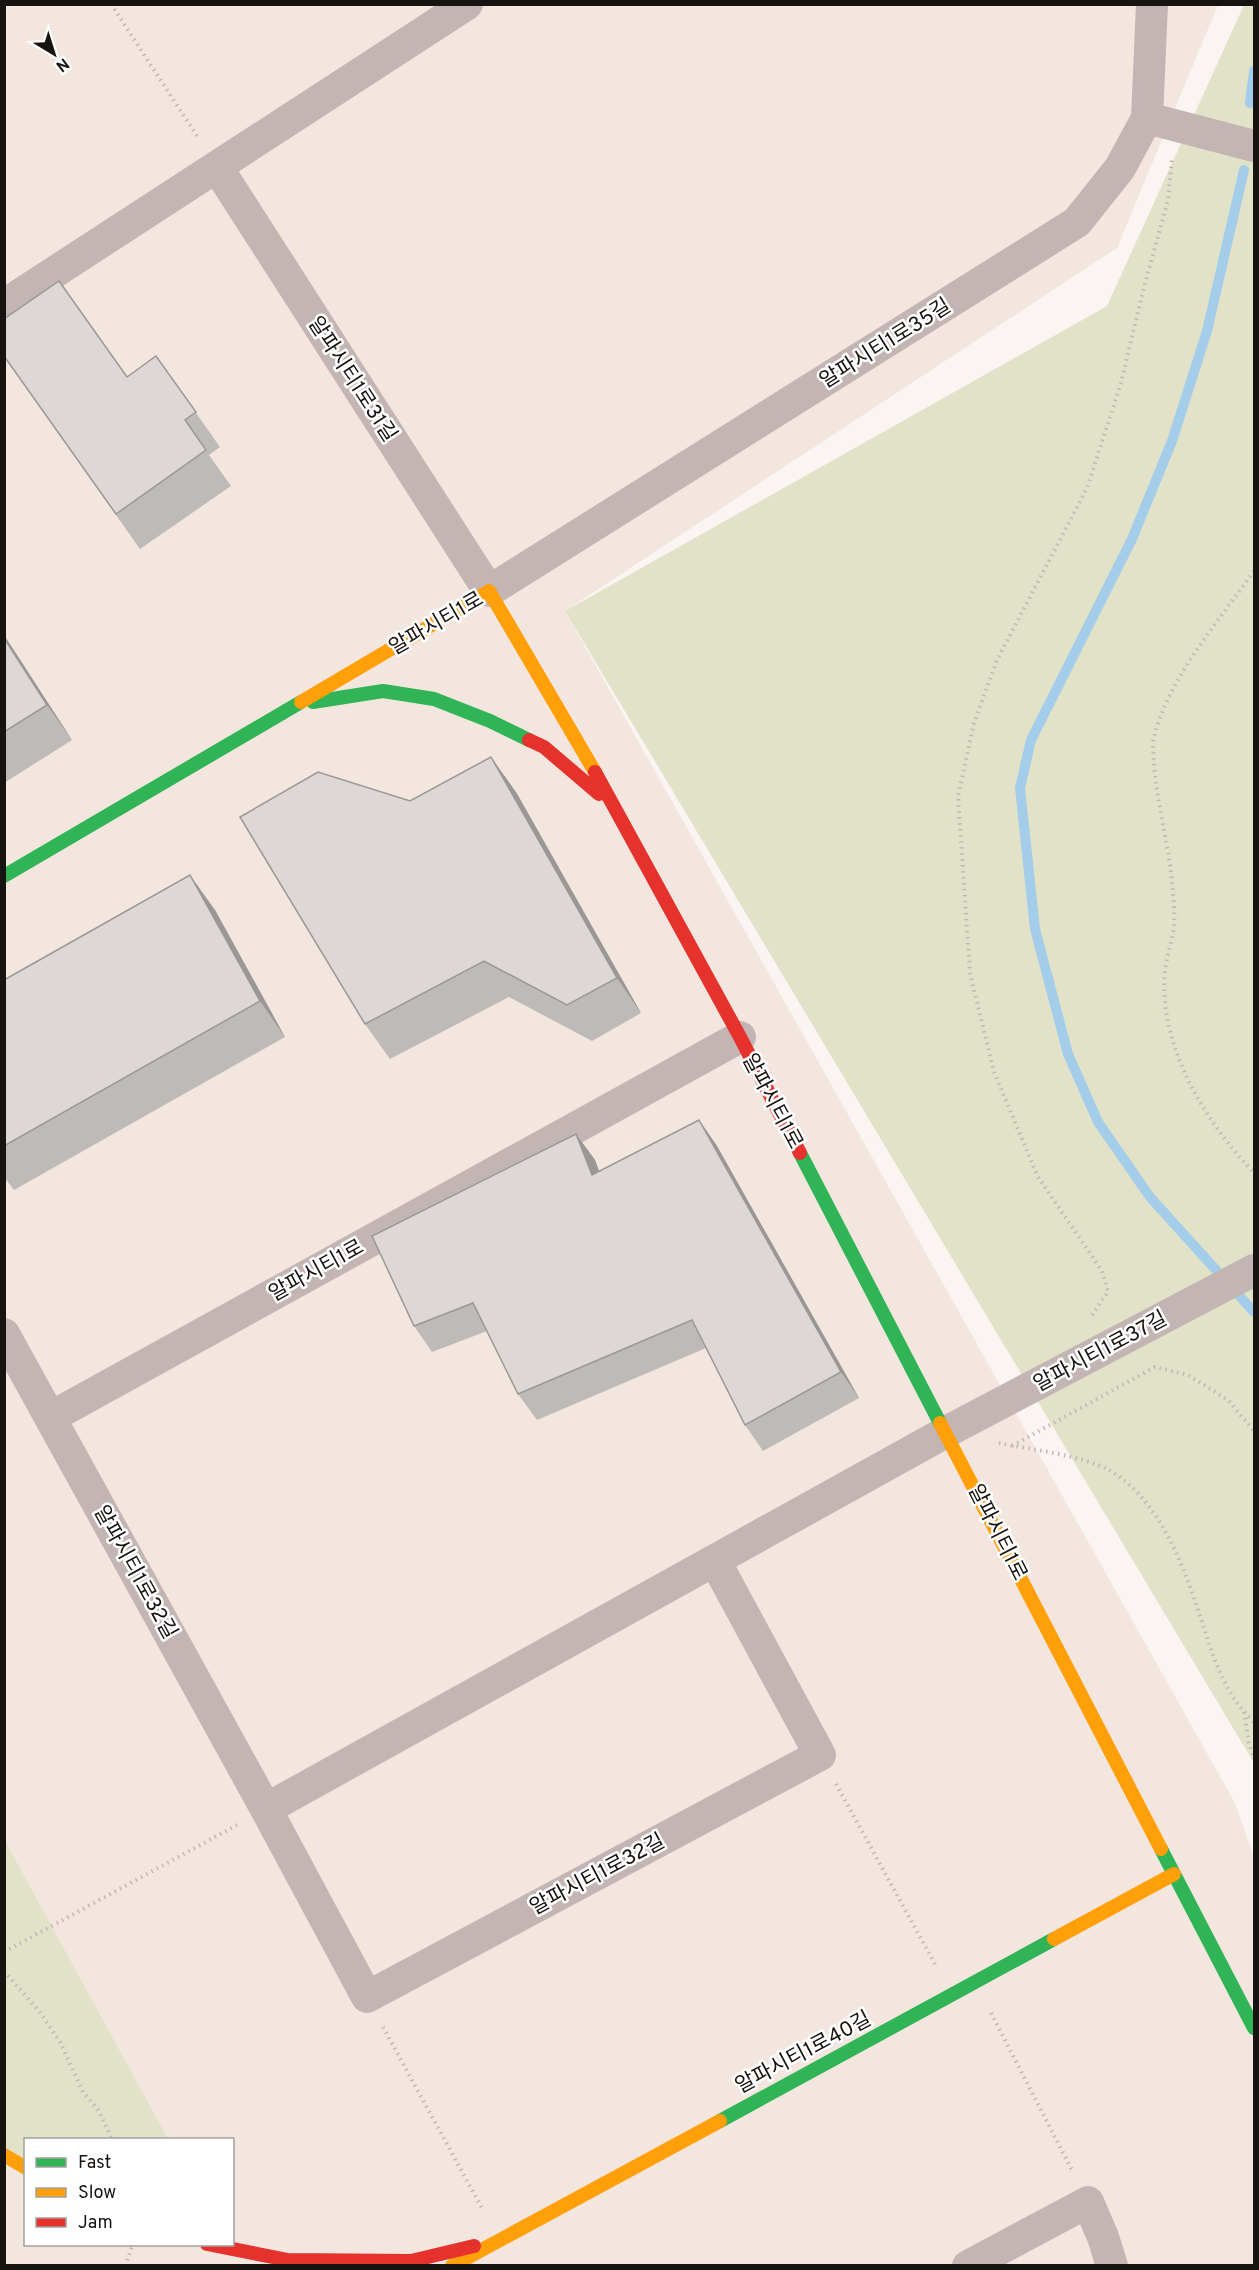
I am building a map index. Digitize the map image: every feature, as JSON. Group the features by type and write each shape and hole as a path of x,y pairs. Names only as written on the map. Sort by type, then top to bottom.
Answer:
{"street":[{"path":"4,305 467,4"},
{"name":"알파시티1로35길","path":"489,591 1077,222 1119,168 1161,122 1152,4"},
{"path":"1161,122 1254,146"},
{"name":"알파시티1로31길","path":"218,167 489,591"},
{"name":"알파시티1로","path":"4,876 489,591 617,809 740,1036 1254,2028"},
{"path":"294,705 383,691 434,699 490,721 544,747 617,809"},
{"name":"알파시티1로","path":"51,1417 740,1036"},
{"name":"알파시티1로37길","path":"946,1432 1254,1270"},
{"name":"알파시티1로32길","path":"4,1334 367,1997 820,1755"},
{"path":"266,1809 946,1432"},
{"path":"715,1561 820,1755"},
{"name":"알파시티1로40길","path":"452,2265 953,1996 1174,1874"},
{"path":"4,2155 24,2167"},
{"path":"968,2265 1088,2202 1112,2265"},
{"path":"217,2246 288,2260 411,2261 499,2239"},
{"path":"469,2265 499,2239"}],"path":[{"path":"111,4 218,167"},
{"path":"1084,1319 1094,1314 1108,1292 1102,1271 1038,1177 994,1072 970,973 958,796 974,723 997,660 1087,488 1122,383 1143,291 1168,200 1161,122"},
{"path":"1254,571 1165,703 1153,740 1156,792 1172,880 1174,926 1165,971 1167,1014 1174,1042 1191,1085 1217,1129 1254,1173"},
{"path":"1012,1446 1155,1367 1188,1375 1228,1400 1254,1431"},
{"path":"946,1432 1076,1459 1107,1469 1130,1484 1152,1512 1171,1542 1190,1583 1208,1641 1225,1684 1244,1712 1254,1722"},
{"path":"1244,1712 1249,1743 1254,1757"},
{"path":"820,1755 953,1996"},
{"path":"4,1952 266,1809"},
{"path":"4,1971 39,2011 60,2042 83,2092 99,2111 112,2138"},
{"path":"976,1983 1088,2202"},
{"path":"367,1997 499,2239"},
{"path":"125,2265 132,2246"}],"shaded area":[{"path":"5,5 1218,5 1117,248 565,611 1235,1803 1254,1857 1254,2265 5,2266"}],"green space":[{"path":"1244,5 1254,5 1254,1763 565,611 1107,306"},
{"path":"4,1839 167,2138 24,2138 24,2167 5,2155"}],"building":[{"path":"59,281 127,377 156,356 196,412 185,420 206,450 116,514 4,356 4,319"},
{"path":"4,638 47,705 4,732"},
{"path":"491,757 617,978 567,1005 484,961 365,1024 240,817 318,772 410,801"},
{"path":"190,875 260,1001 4,1146 4,980"},
{"path":"699,1120 841,1372 745,1425 692,1320 518,1394 473,1303 414,1326 372,1236 576,1134 592,1175"}],"waterway":[{"path":"1250,103 1254,71"},
{"path":"1244,170 1207,331 1172,441 1132,539 1031,740 1020,788 1035,929 1068,1054 1098,1122 1150,1197 1254,1312"}],"traffic: fast":[{"path":"313,702 383,691 434,699 490,721 529,740"},
{"path":"4,876 301,702"},
{"path":"800,1153 940,1423"},
{"path":"1161,1849 1254,2028"},
{"path":"720,2121 1054,1939"}],"traffic: slow":[{"path":"301,702 489,591 595,772"},
{"path":"940,1423 1161,1849"},
{"path":"1054,1939 1174,1874"},
{"path":"452,2266 720,2121"},
{"path":"4,2155 24,2167"}],"traffic: jam":[{"path":"529,740 544,747 599,794"},
{"path":"595,772 740,1037 800,1153"},
{"path":"217,2246 288,2260 411,2261 474,2246"}]}
